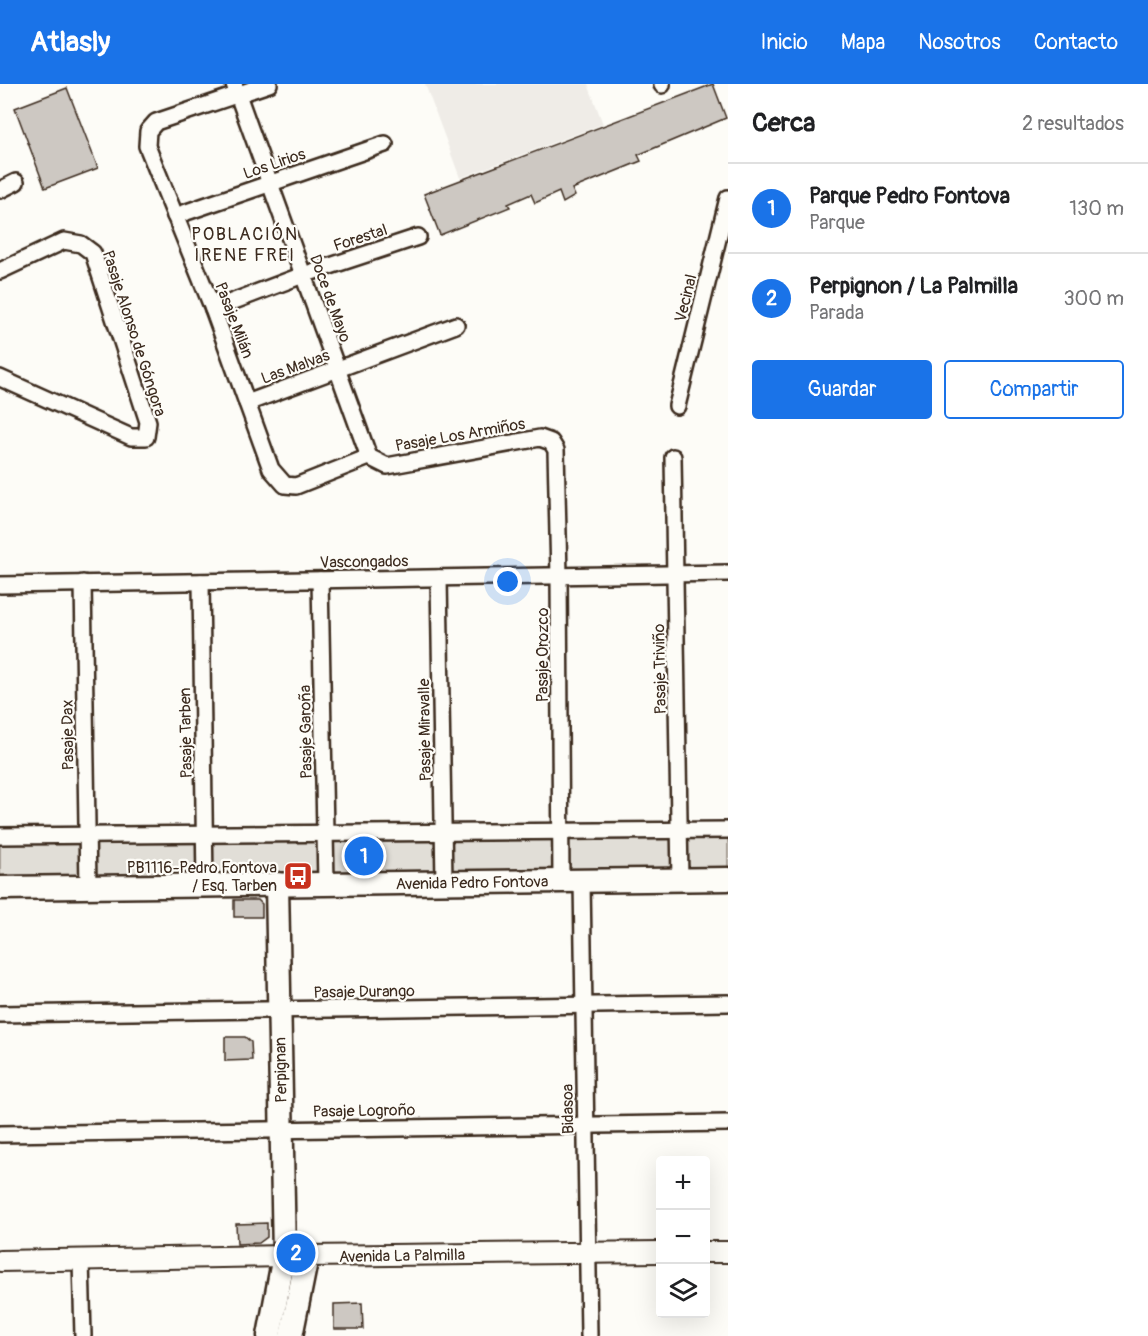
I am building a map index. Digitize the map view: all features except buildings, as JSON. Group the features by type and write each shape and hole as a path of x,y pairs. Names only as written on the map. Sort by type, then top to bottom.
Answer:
{"main road":[{"name":"Avenida Pedro Fontova","path":"0,888 728,879"},
{"name":"Perpignan","path":"269,1336 284,1256 277,884"},
{"name":"Avenida La Palmilla","path":"284,1256 307,1256"},
{"path":"291,1336 307,1256"}],"street":[{"path":"236,89 269,84"},
{"name":"Pasaje Milán","path":"236,89 156,122 148,131 147,146 213,309 271,469 285,485 296,486 369,457"},
{"name":"Doce de Mayo","path":"236,89 369,457"},
{"name":"Los Lirios","path":"175,216 386,144"},
{"path":"0,190 16,182"},
{"name":"Vecinal","path":"677,406 724,227 728,198"},
{"name":"Forestal","path":"213,309 303,275 418,237"},
{"name":"Pasaje Alonso de Góngora","path":"0,271 64,241 81,244 93,253 148,422 146,437 130,437 0,378"},
{"name":"Las Malvas","path":"247,403 456,326"},
{"name":"Pasaje Los Armiños","path":"369,457 387,466 540,438"},
{"name":"Pasaje Orozco","path":"540,438 551,442 556,450 561,831 572,881"},
{"name":"Pasaje Triviño","path":"673,457 680,880"},
{"name":"Vascongados","path":"0,585 728,573"},
{"name":"Pasaje Miravalle","path":"440,578 444,882"},
{"name":"Pasaje Garoña","path":"320,580 326,883"},
{"name":"Pasaje Tarben","path":"201,582 205,885"},
{"name":"Pasaje Dax","path":"83,584 88,886"},
{"path":"0,836 728,830"},
{"name":"Bidasoa","path":"572,881 584,1006 589,1336"},
{"name":"Pasaje Durango","path":"0,1014 728,1003"},
{"name":"Pasaje Logroño","path":"0,1134 728,1123"},
{"name":"Avenida La Palmilla","path":"307,1256 656,1252"},
{"path":"710,1252 728,1252"},
{"name":"Avenida La Palmilla","path":"0,1261 284,1256"},
{"path":"81,1260 83,1336"}],"shaded area":[{"path":"425,84 588,84 603,124 460,178"},
{"path":"728,833 728,873 0,879 0,838"}],"place":[{"name":"Parque Pedro Fontova","path":"364,856"},
{"name":"PB1116-Pedro Fontova / Esq. Tarben","path":"298,876"},
{"name":"Perpignon / La Palmilla","path":"296,1253"}],"district":[{"name":"POBLACIÓN IRENE FREI","path":"245,244"}]}
